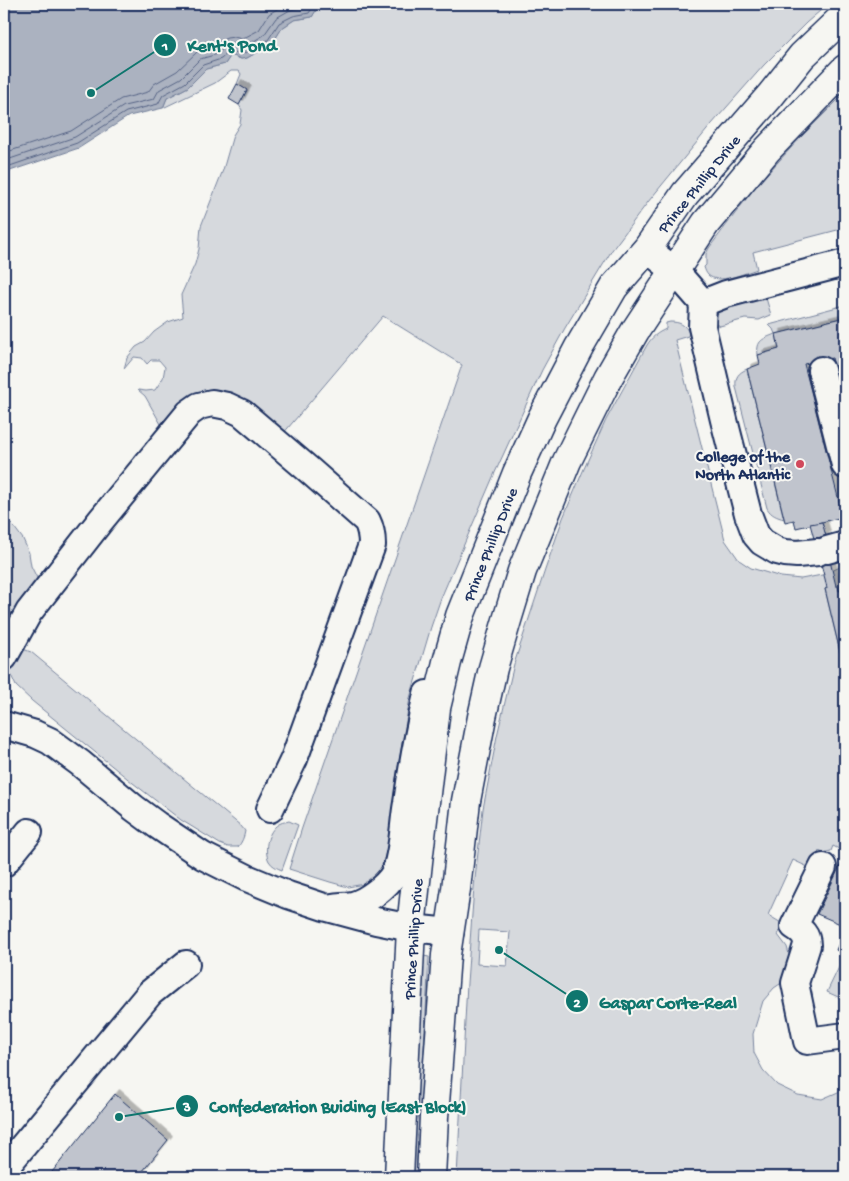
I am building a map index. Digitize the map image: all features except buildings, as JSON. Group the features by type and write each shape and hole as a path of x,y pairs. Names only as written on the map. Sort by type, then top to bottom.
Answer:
{"main road":[{"name":"Prince Phillip Drive","path":"399,1177 411,928 436,708 460,616 517,474 562,378 614,287 647,250 685,194 802,56 845,16"},
{"name":"Prince Phillip Drive","path":"431,1177 444,976 466,801 493,668 522,571 567,461 589,414 636,331 706,223 767,150 845,69"}],"street":[{"path":"647,250 675,271 703,303 702,327 748,514 756,535 762,542 785,553 797,554 830,549"},
{"path":"703,303 726,294 845,263"},
{"path":"821,370 845,465"},
{"path":"4,657 12,636 29,612 189,413 199,406 212,403 227,406 242,414 367,522 372,536 372,545 294,759 270,809"},
{"path":"324,907 353,905 370,897 383,887 393,875 398,861 415,753 427,692 443,634 460,616"},
{"path":"4,726 35,734 50,741 80,762 156,825 203,856 247,878 324,907 376,921 411,928 450,932"},
{"path":"4,863 29,832"},
{"path":"823,867 794,926 805,934 807,940 795,983 807,1040 845,1036"},
{"path":"4,1169 150,993 186,964"}],"shaded area":[{"path":"333,4 828,4 764,65 711,125 648,202 612,250 542,370 493,477 441,598 431,627 410,698 396,779 388,844 382,867 374,877 364,884 348,887 289,869 462,365 383,316 282,435 230,399 166,433 145,396 138,390 155,390 163,378 165,367 159,360 151,360 147,364 142,358 134,357 124,369 127,358 136,347 145,342 154,332 168,322 183,317 181,295 195,264 199,249 201,226 223,170 233,135 240,124 242,110 239,105 247,90 237,84 241,74 239,71 231,71 215,83 163,108 167,98 188,87 206,69 225,64 231,55 241,59 247,58 272,44 282,28 294,20 312,17 318,7 329,7"},
{"path":"845,93 845,228 753,252 757,269 725,279 712,278 704,267 709,248 756,186"},
{"path":"766,298 771,315 759,320 745,319 720,326 717,324 716,316 721,310"},
{"path":"845,305 845,317 776,334 779,349 758,355 759,343 775,334 769,325"},
{"path":"666,323 679,323 686,327 689,333 688,336 675,340 725,540 739,560 751,568 781,577 801,579 822,575 845,565 845,589 839,591 838,586 825,589 840,652 845,651 845,852 833,846 831,851 823,853 819,851 811,867 793,860 768,915 783,924 778,935 787,947 790,958 783,982 774,988 763,1001 753,1034 754,1053 763,1070 777,1085 798,1095 822,1099 845,1089 845,1177 457,1177 474,887 483,809 497,736 514,664 563,518 583,471 606,420 647,345 655,336 666,329","holes":["479,930 510,932 507,966 477,964"]},
{"path":"747,369 784,519 772,514 767,508 736,387 738,376"},
{"path":"4,517 23,539 29,553 31,566 38,580 4,622"},
{"path":"23,649 31,652 241,826 245,831 238,847 228,847 220,844 181,820 32,701 16,686 10,673 9,664"},
{"path":"289,821 298,825 282,870 273,866 269,861 267,845 273,829 281,823"},
{"path":"424,956 429,957 416,1177 404,1177 415,1037"},
{"path":"841,963 845,965 845,1000 827,992"}],"water":[{"path":"4,4 333,4 329,7 318,7 312,17 294,20 282,28 272,44 247,58 241,59 231,55 225,64 206,69 188,87 167,98 163,108 129,116 79,148 4,173"}],"place":[{"name":"Kent's Pond","path":"91,93"},
{"name":"College of the North Atlantic","path":"800,464"},
{"name":"Gaspar Corte-Real","path":"499,950"},
{"name":"Confederation Buiding (East Block)","path":"119,1117"}]}
